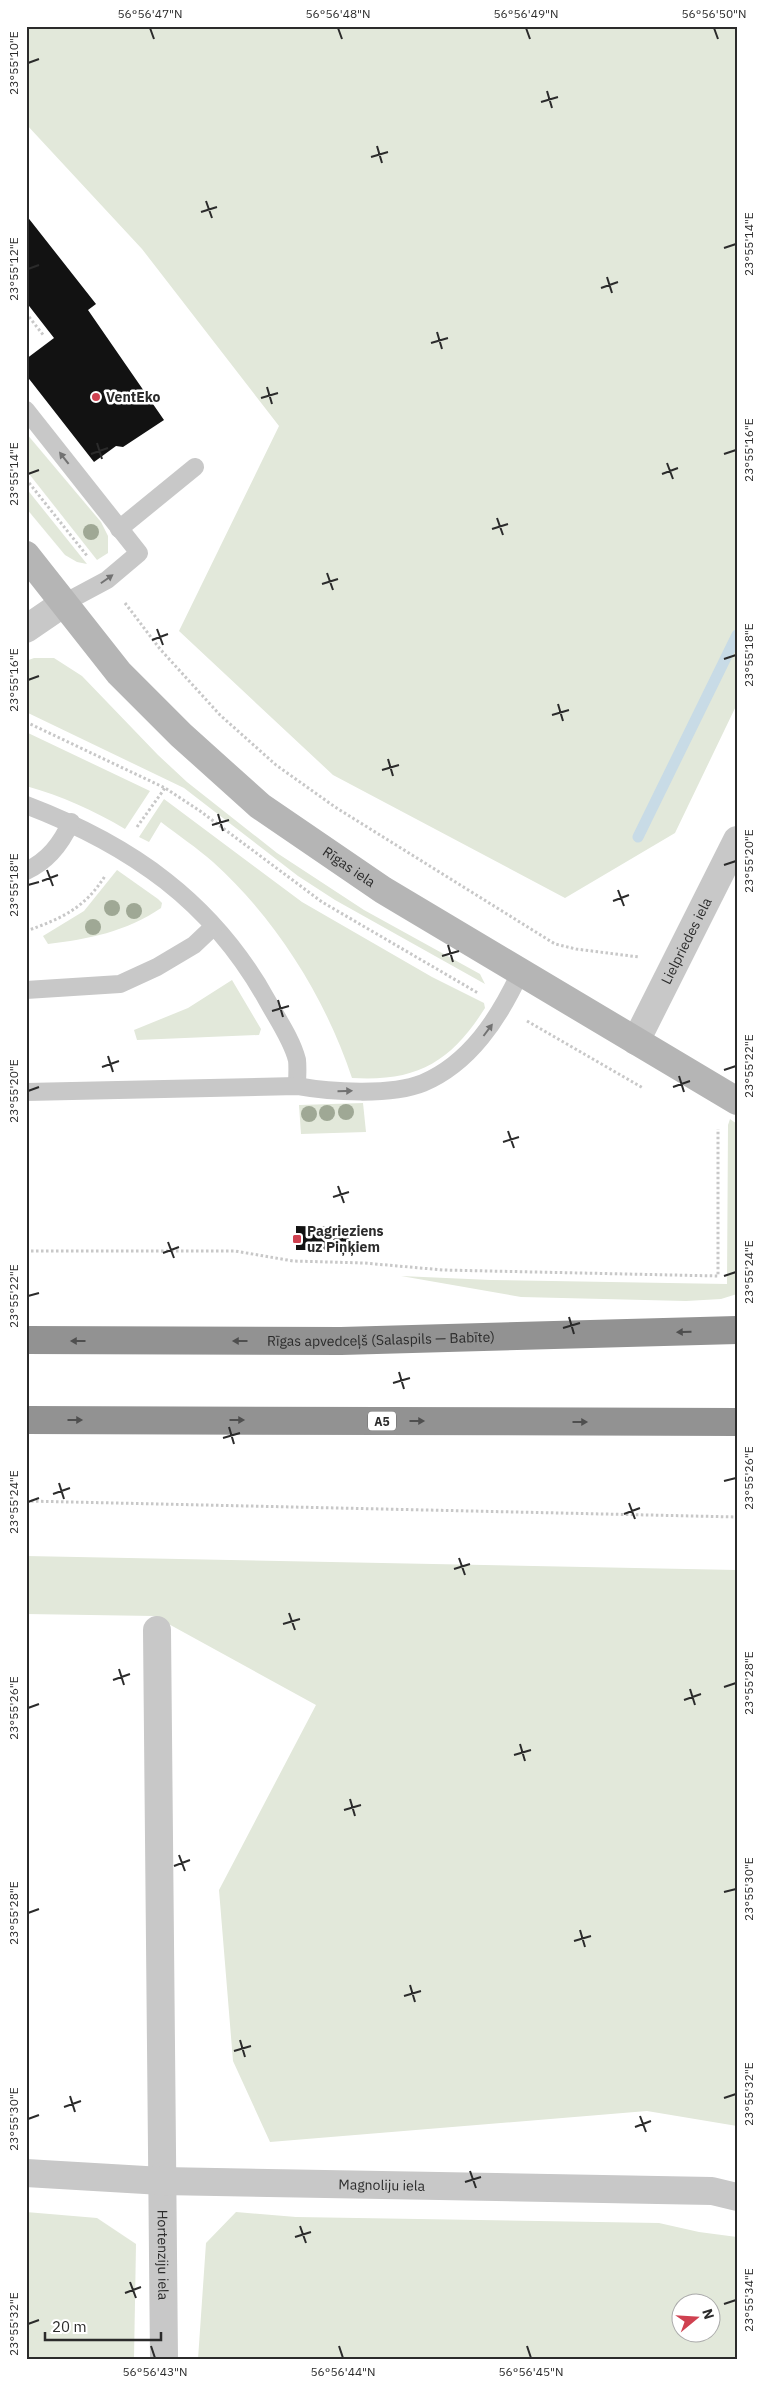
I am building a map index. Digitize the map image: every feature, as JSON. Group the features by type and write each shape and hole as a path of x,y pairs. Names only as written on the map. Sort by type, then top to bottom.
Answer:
{"highway":[{"name":"Rīgas apvedceļš (Salaspils — Babīte)","path":"26,1340 341,1342 736,1330"},
{"name":"A5","path":"26,1420 737,1422"}],"main road":[{"name":"Rīgas iela","path":"26,555 119,672 181,734 260,806 383,890 732,1098"}],"street":[{"path":"26,629 64,604"},
{"name":"Lielpriedes iela","path":"636,1041 737,840"},
{"name":"Hortenziju iela","path":"157,1630 164,2359"},
{"name":"Magnoliju iela","path":"26,2173 162,2181 712,2191 737,2197"}],"lane":[{"path":"26,410 138,553 107,580 64,604"},
{"path":"119,529 195,467"},
{"path":"26,805 71,822 121,848 160,875 188,900 252,972 281,1024 297,1060 297,1086"},
{"path":"26,871 37,866 56,848 63,840 71,822"},
{"path":"26,990 120,984 157,967 194,945 213,926"},
{"path":"26,1092 297,1086 327,1091 370,1091 422,1084 442,1073 486,1034 504,1007 520,973"}],"path":[{"path":"26,313 44,336"},
{"path":"26,479 160,649 220,715 276,765 335,807 555,944 576,949 647,958 673,968"},
{"path":"26,1251 235,1251 294,1261 364,1263 443,1270 718,1276 718,1113 732,1098"},
{"path":"26,1501 737,1516"}],"shaded area":[{"path":"26,26 737,26 737,704 675,833 565,898 333,775 179,631 279,426 142,249 26,124"},
{"path":"26,433 101,522 108,536 108,553 97,560 26,470"},
{"path":"26,488 87,564 77,562 65,555 26,508"},
{"path":"34,658 54,658 82,676 158,755 187,782 277,853 364,910 480,974 485,984 335,900 298,876 184,788 26,712 26,661"},
{"path":"26,732 150,791 125,829 77,804 26,786"},
{"path":"164,799 302,902 432,977 484,1003 485,1008 472,1027 445,1055 430,1065 414,1072 375,1078 352,1078 328,1018 313,989 278,934 258,908 213,862 161,822 149,842 139,837"},
{"path":"117,870 158,899 162,903 161,908 120,929 78,940 48,944 43,936 84,911"},
{"path":"232,980 261,1029 259,1035 137,1040 134,1030 188,1008"},
{"path":"363,1103 366,1132 301,1134 299,1105"},
{"path":"730,1119 737,1124 737,1294 721,1299 686,1301 521,1297 401,1276 491,1280 727,1284 728,1125"},
{"path":"26,1556 737,1570 737,2126 647,2111 270,2142 233,2061 219,1890 316,1705 154,1616 26,1614"},
{"path":"26,2212 97,2218 136,2244 134,2359 26,2359"},
{"path":"236,2212 296,2217 659,2223 699,2232 737,2237 737,2359 198,2359 206,2243"}],"building":[{"name":"VentEko","path":"26,215 96,304 88,310 164,420 123,447 116,446 94,462 26,375 26,359 54,338 26,302"},
{"path":"296,1226 349,1227 349,1250 296,1250"}],"waterway":[{"path":"638,837 737,635"}],"place":[{"name":"VentEko","path":"96,397"},
{"name":"Pagrieziens uz Piņķiem","path":"297,1239"}]}
